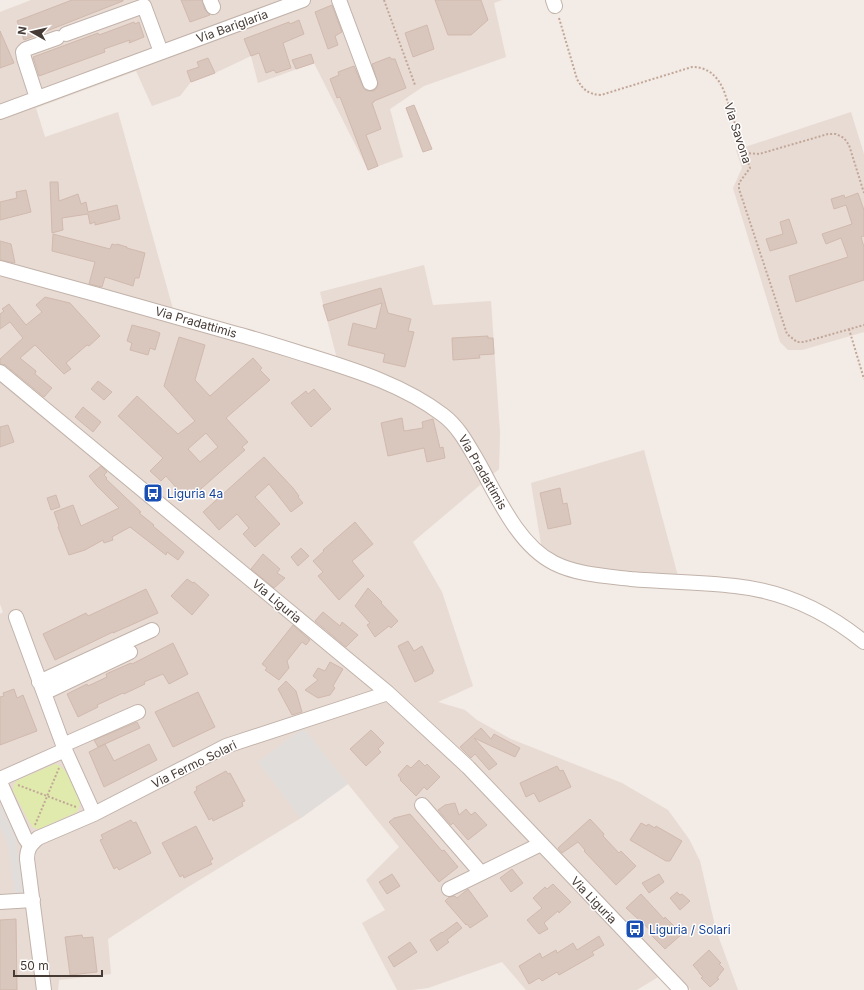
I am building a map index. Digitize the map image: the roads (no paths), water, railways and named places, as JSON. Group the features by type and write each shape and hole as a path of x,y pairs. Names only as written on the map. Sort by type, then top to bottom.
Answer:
{"street":[{"name":"Via Bariglaria","path":"0,112 303,0"},
{"path":"339,0 370,83"},
{"path":"37,98 23,52 144,3 161,52"},
{"name":"Via Pradattimis","path":"0,268 259,340 339,365 378,379 400,389 435,409 456,427 466,441 500,503 516,527 533,548 552,562 572,570 610,576 653,581 736,586 770,593 799,602 824,614 850,630 864,642"},
{"name":"Via Liguria","path":"0,372 388,693 468,767 681,990"},
{"path":"16,617 64,747 94,814"},
{"path":"42,688 152,630"},
{"path":"42,688 130,652"},
{"name":"Via Fermo Solari","path":"30,845 38,838 94,814 226,746 388,693"},
{"path":"0,779 138,712"},
{"path":"0,782 25,838 30,845 27,852 27,859 44,990"},
{"path":"422,805 481,874"},
{"path":"449,889 541,844"},
{"path":"0,902 33,900"}],"place":[{"name":"Liguria 4a","path":"153,493"},
{"name":"Liguria / Solari","path":"635,929"}]}
